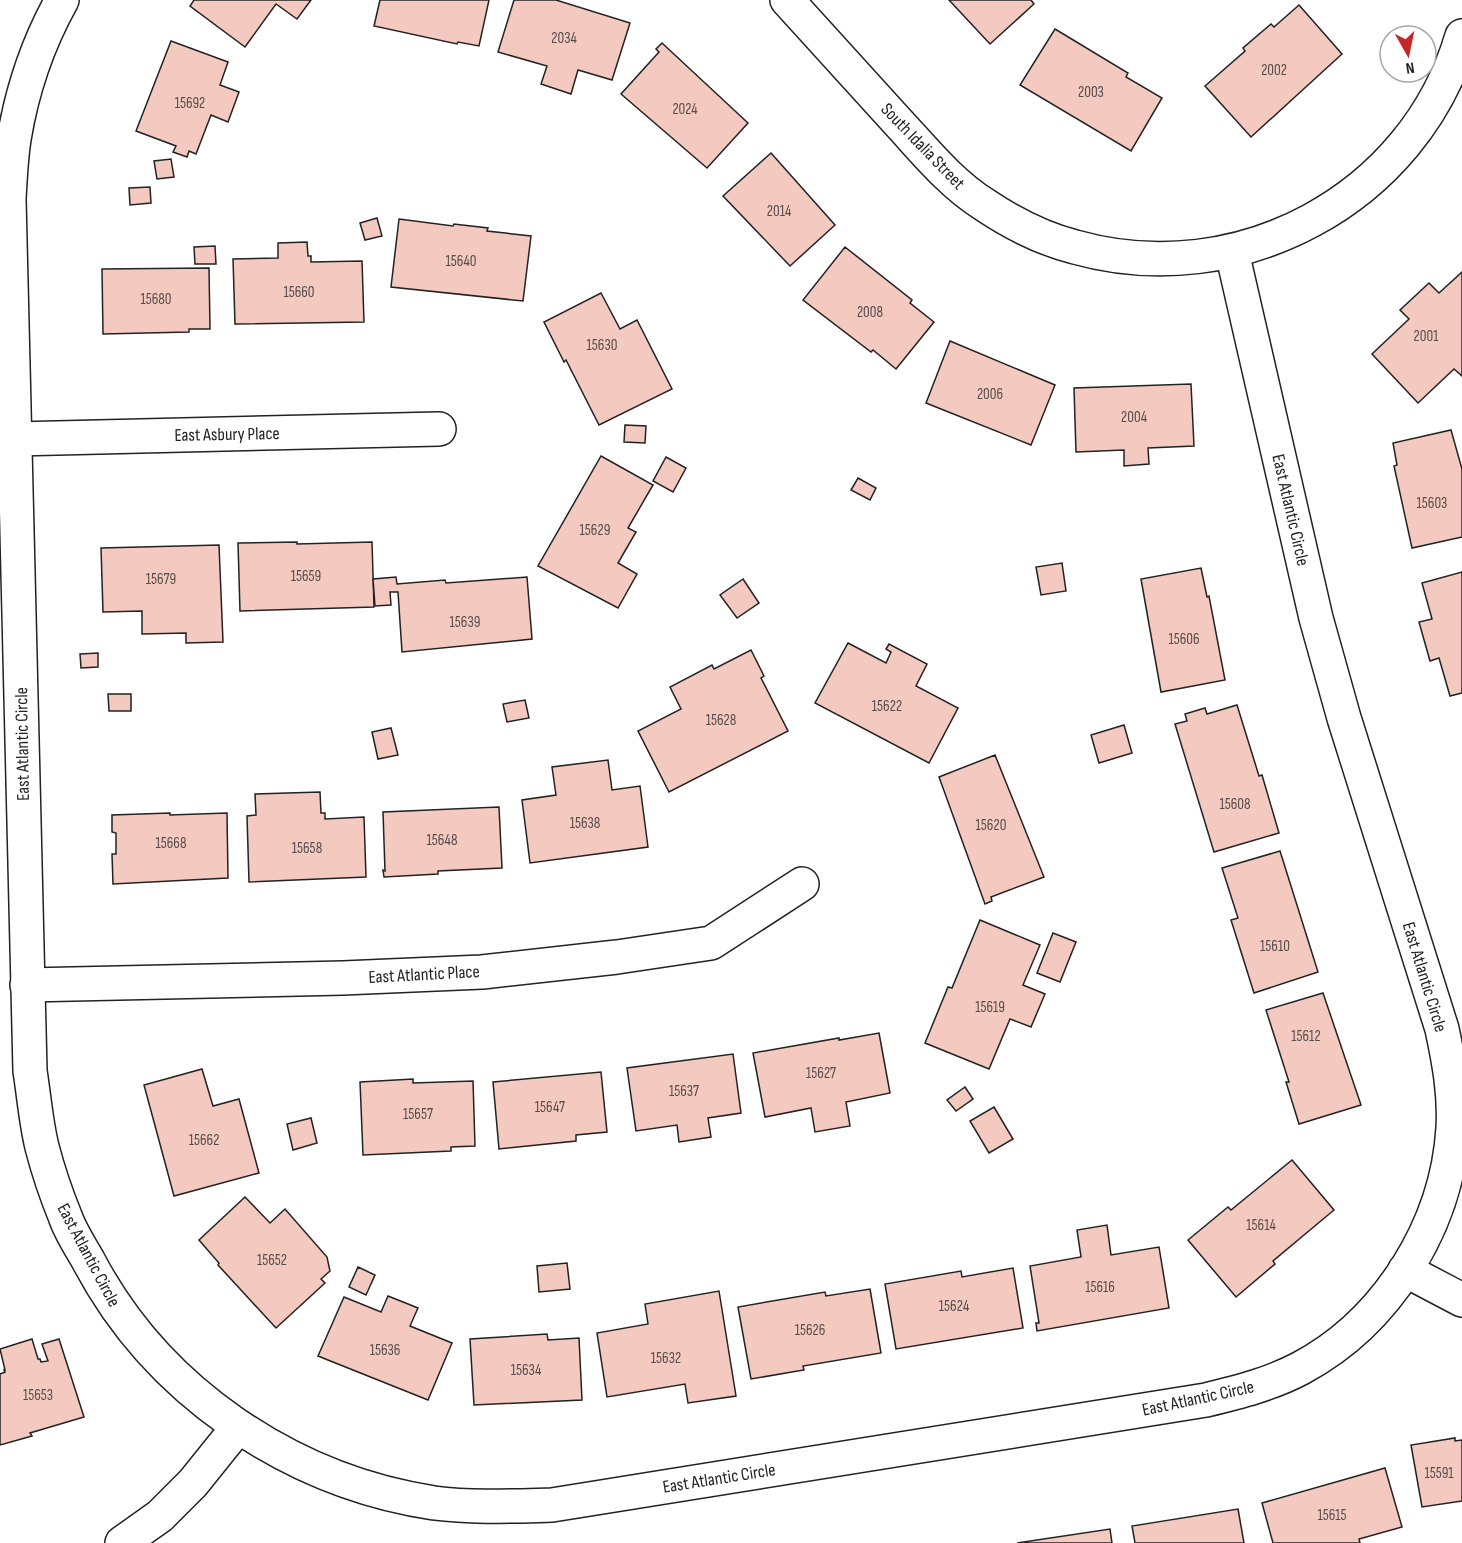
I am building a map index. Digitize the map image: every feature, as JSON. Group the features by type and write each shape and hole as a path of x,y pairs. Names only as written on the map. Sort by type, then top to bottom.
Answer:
{"street":[{"name":"East Atlantic Circle","path":"62,0 47,27 26,82 14,140 9,199 27,985 30,1071 42,1146 65,1218 103,1289 132,1330 191,1391 238,1427 285,1455 359,1486 434,1503 492,1507 552,1505 1195,1402 1255,1388 1301,1368 1343,1339 1379,1305 1405,1270 1429,1227 1445,1179 1453,1129 1452,1078 1442,1029 1344,718 1316,618 1232,252"},
{"name":"South Idalia Street","path":"787,0 943,172 983,204 1027,229 1074,247 1124,257 1175,259 1232,252 1281,236 1327,213 1368,183 1403,147 1433,106 1455,61 1462,36"},
{"name":"East Asbury Place","path":"15,439 440,429"},
{"name":"East Atlantic Place","path":"27,985 343,978 482,972 617,957 711,943 802,884"},
{"path":"1405,1270 1462,1300"},
{"path":"122,1543 160,1516 193,1483 238,1427"}],"building":[{"path":"194,0 311,0 297,19 276,4 245,47 190,6"},
{"path":"380,0 489,0 479,46 458,42 457,44 374,26"},
{"path":"514,0 556,0 630,23 612,80 578,70 571,94 541,84 547,66 498,52"},
{"path":"949,0 1031,0 1034,4 990,44"},
{"path":"1299,5 1342,54 1251,137 1205,86 1245,51 1243,48 1271,24 1274,27"},
{"path":"1055,29 1128,73 1126,77 1162,98 1131,151 1020,85"},
{"path":"171,41 228,62 220,85 239,92 228,122 211,115 196,154 189,151 187,157 173,152 176,146 136,131"},
{"path":"662,43 748,123 707,168 621,94 659,52 656,49"},
{"path":"771,153 835,225 790,266 723,196"},
{"path":"171,159 174,177 157,179 154,161"},
{"path":"150,187 151,203 130,205 129,188"},
{"path":"377,218 382,236 365,240 360,223"},
{"path":"399,219 488,228 487,231 531,236 523,301 391,287"},
{"path":"307,242 311,262 362,261 364,322 235,324 233,259 278,258 278,243"},
{"path":"215,246 216,264 195,264 194,247"},
{"path":"845,247 912,300 910,303 934,322 896,369 803,300"},
{"path":"209,268 210,329 189,329 189,332 103,334 102,269"},
{"path":"1462,272 1462,376 1454,369 1418,403 1372,354 1409,319 1400,310 1429,283 1439,293"},
{"path":"601,293 620,329 637,320 672,389 599,425 544,322"},
{"path":"950,341 1055,385 1031,445 926,403"},
{"path":"1191,384 1194,446 1148,448 1149,464 1124,466 1124,450 1076,452 1074,388"},
{"path":"625,425 646,426 645,443 624,442"},
{"path":"1451,430 1462,469 1462,537 1412,548 1394,466 1397,465 1393,443"},
{"path":"601,456 653,485 628,528 636,532 618,563 637,574 618,608 538,566"},
{"path":"666,457 686,468 673,492 653,481"},
{"path":"858,478 876,488 870,500 851,490"},
{"path":"297,542 297,544 372,542 374,607 240,611 238,543"},
{"path":"219,545 223,642 186,643 186,633 142,634 142,611 103,612 101,548"},
{"path":"1062,563 1066,591 1041,595 1036,567"},
{"path":"1201,568 1207,597 1209,596 1225,680 1161,692 1141,579"},
{"path":"1462,572 1462,693 1450,696 1439,658 1430,661 1419,622 1432,619 1422,583"},
{"path":"396,577 397,584 527,577 532,639 402,652 398,592 390,592 391,605 375,606 373,579"},
{"path":"743,579 759,603 737,618 720,595"},
{"path":"848,643 886,663 891,652 886,649 889,644 927,664 916,686 958,708 929,763 815,703"},
{"path":"751,650 764,676 761,678 788,731 669,792 638,731 681,709 670,687 712,665 714,669"},
{"path":"98,653 98,667 81,668 80,654"},
{"path":"108,694 131,694 131,711 109,711"},
{"path":"525,700 529,718 507,722 503,704"},
{"path":"1237,705 1259,776 1262,775 1279,833 1214,852 1175,724 1187,721 1185,714 1205,708 1207,714"},
{"path":"1124,725 1132,753 1099,763 1091,735"},
{"path":"391,728 398,755 378,759 372,732"},
{"path":"995,755 1044,877 991,897 992,901 985,904 939,777"},
{"path":"608,760 612,790 640,786 648,847 530,863 522,800 556,795 552,767"},
{"path":"320,792 321,813 325,813 325,819 364,817 366,877 249,882 247,816 256,815 255,794"},
{"path":"499,807 502,868 438,871 438,874 384,877 383,812"},
{"path":"170,813 170,815 227,813 228,878 113,884 112,854 116,854 116,833 112,832 112,815"},
{"path":"1280,851 1318,972 1254,993 1231,920 1238,918 1222,868"},
{"path":"980,920 1040,945 1023,985 1045,994 1031,1027 1010,1019 989,1069 925,1043 948,987 952,988"},
{"path":"1053,933 1076,942 1060,982 1037,973"},
{"path":"1323,993 1361,1105 1299,1124 1286,1082 1289,1082 1266,1010"},
{"path":"879,1033 890,1093 846,1102 850,1126 815,1132 811,1108 765,1117 753,1053"},
{"path":"733,1054 741,1113 708,1118 711,1137 679,1142 677,1125 636,1131 627,1068"},
{"path":"202,1069 213,1106 239,1099 259,1173 174,1196 144,1085"},
{"path":"601,1072 607,1132 576,1135 576,1141 499,1149 493,1082"},
{"path":"413,1079 413,1083 473,1081 475,1146 451,1147 451,1151 363,1155 360,1082"},
{"path":"965,1087 973,1099 956,1111 947,1100"},
{"path":"994,1107 1013,1139 989,1153 970,1121"},
{"path":"311,1118 317,1143 293,1150 287,1124"},
{"path":"1292,1160 1334,1210 1273,1261 1275,1264 1236,1297 1188,1240 1228,1207 1231,1210"},
{"path":"245,1197 270,1223 285,1209 327,1257 330,1271 321,1279 325,1283 276,1328 218,1265 219,1263 199,1240"},
{"path":"1107,1225 1111,1255 1159,1247 1169,1308 1037,1331 1036,1323 1039,1323 1030,1266 1081,1257 1077,1230"},
{"path":"567,1263 570,1289 539,1292 537,1266"},
{"path":"358,1267 375,1275 366,1295 349,1287"},
{"path":"1013,1268 1023,1328 896,1349 885,1284 961,1271 962,1277"},
{"path":"870,1289 881,1353 803,1366 804,1370 751,1379 738,1307 825,1292 826,1296"},
{"path":"719,1291 736,1396 688,1403 685,1384 607,1397 597,1333 648,1324 645,1304"},
{"path":"388,1296 418,1308 410,1326 452,1343 428,1400 318,1356 344,1297 381,1312"},
{"path":"547,1334 548,1340 579,1338 582,1400 474,1405 470,1339"},
{"path":"32,1339 41,1362 48,1361 42,1344 59,1339 84,1417 30,1433 32,1436 0,1445 0,1374 5,1370 0,1349"},
{"path":"1455,1438 1455,1441 1462,1440 1462,1501 1422,1507 1411,1445"},
{"path":"1385,1468 1402,1527 1359,1539 1360,1543 1273,1543 1262,1503"},
{"path":"1238,1509 1244,1543 1135,1543 1132,1526"},
{"path":"1110,1529 1112,1543 1017,1543"}]}
